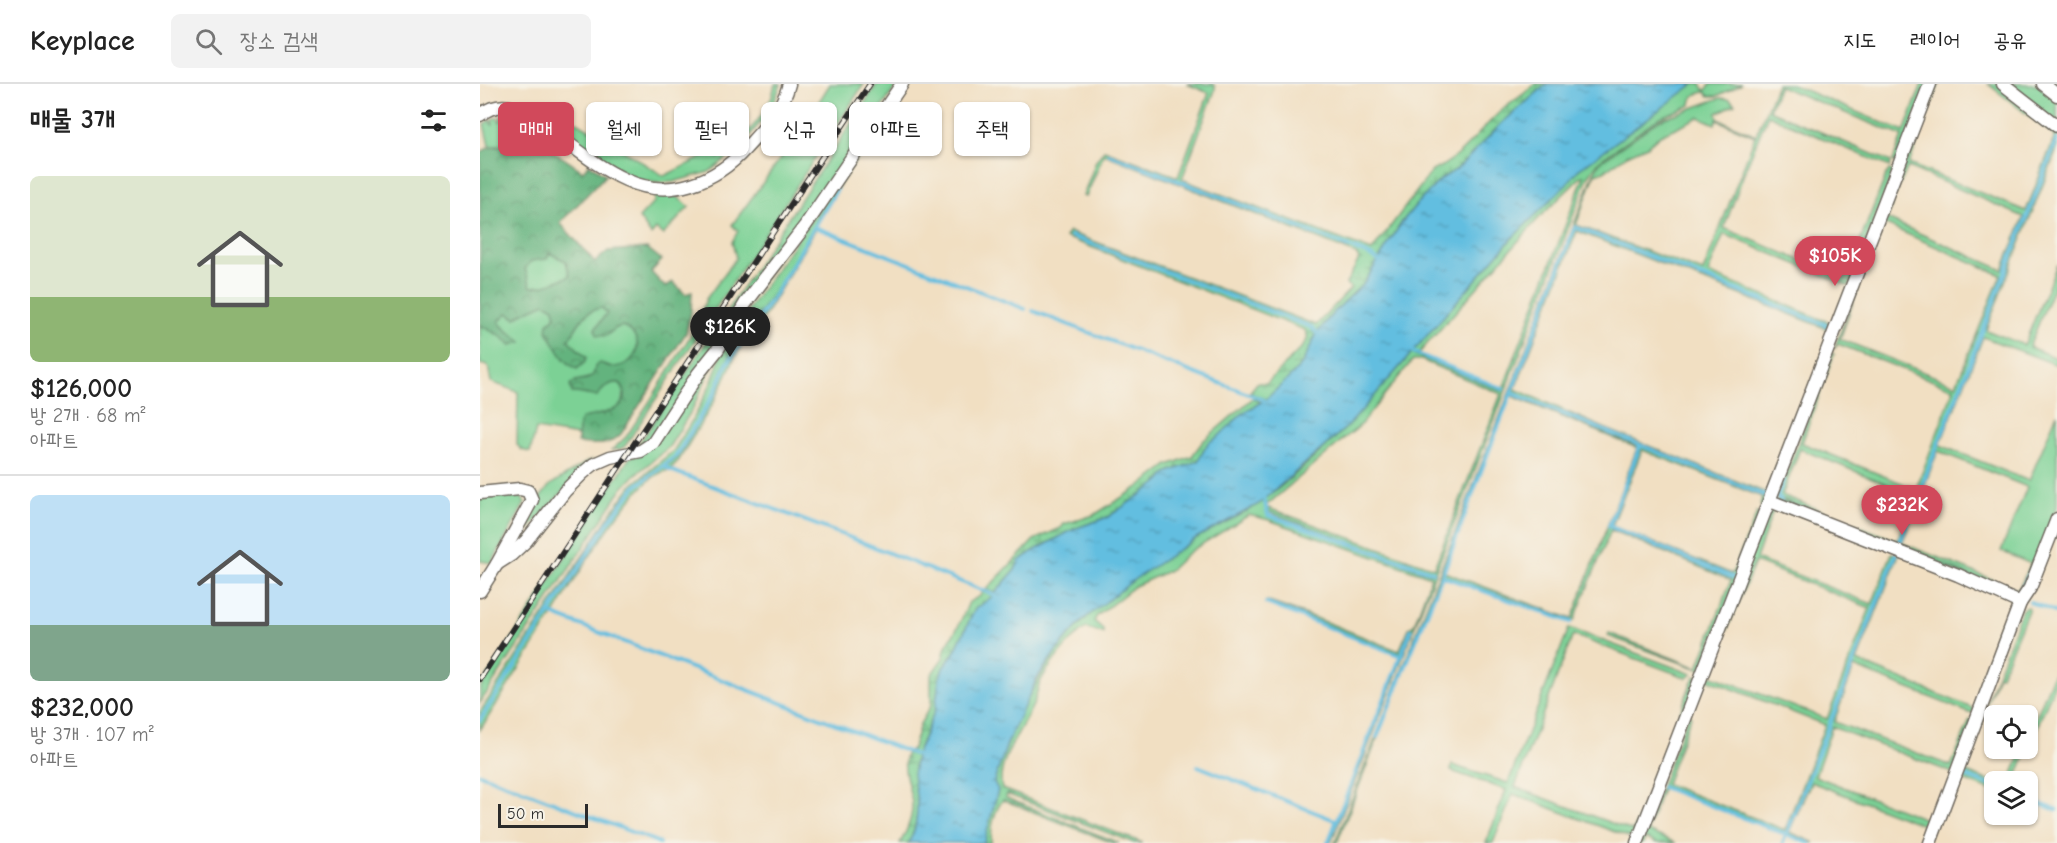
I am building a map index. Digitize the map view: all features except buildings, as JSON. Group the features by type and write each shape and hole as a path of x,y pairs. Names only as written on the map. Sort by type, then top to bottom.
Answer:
{"street":[{"path":"480,115 498,106 516,108 627,181 651,187 677,187 702,181 718,173 741,154 768,122 783,100 789,84"},
{"path":"497,564 526,541 565,491 594,464 610,457 641,451 653,443 698,374 718,349 745,304 805,226 902,84"},
{"path":"1637,843 1930,84"},
{"path":"2002,84 2057,126"},
{"path":"2043,84 2057,95"},
{"path":"480,494 519,489 528,491 532,500 480,591"},
{"path":"1770,501 1938,567 2020,603"},
{"path":"1930,843 2020,603 2030,588 2057,519"}],"green space":[{"path":"775,84 781,84 774,102 769,102"},
{"path":"830,84 864,84 852,102 849,102 849,107 837,125 837,102 819,102"},
{"path":"877,84 898,84 886,102 865,102"},
{"path":"905,84 908,84 896,102 892,102"},
{"path":"1187,84 1215,86 1182,179 1194,184 1192,189 1104,154 1086,197 1083,196 1096,161 1104,150 1178,177 1209,93"},
{"path":"1535,84 1547,84 1502,123 1457,169 1441,179 1415,206 1402,222 1364,283 1333,313 1317,333 1302,364 1266,399 1249,393 1257,383 1267,383 1303,346 1308,338 1305,330 1065,237 1069,232 1316,325 1351,288 1346,284 1359,259 1356,254 1192,189 1194,184 1372,251 1432,171 1452,159 1502,110"},
{"path":"1694,84 1701,84 1705,91 1711,84 1742,84 1717,96 1709,96 1705,92 1696,94 1691,105 1659,118 1599,161 1588,177 1413,631 1410,630 1400,654 1266,601 1399,651 1409,628 1414,625 1431,577 1249,515 1189,552 1170,570 1135,586 1097,616 1094,621 1103,629 1103,633 1086,628 1068,644 1041,680 1034,703 1006,756 1001,779 1002,789 1143,843 1134,843 1007,794 1006,798 1119,843 1113,843 1003,800 997,809 991,843 984,843 998,790 994,782 1019,717 1053,656 1083,621 1108,598 1153,567 1205,533 1260,503 1349,425 1512,238 1566,185 1578,170","holes":["1584,176 1502,391 1415,355 1414,352 1420,352 1538,219","1413,360 1421,360 1501,394 1434,568 1268,508 1269,512 1432,571 1431,574 1267,515 1264,501 1268,504 1359,426"]},
{"path":"1777,84 1791,84 1904,132 1922,84 1928,84 1897,164 1893,161 1902,136 1779,86 1769,110 1891,162 1890,167 1768,115 1746,168 1724,228 1845,279 1886,175 1889,170 1893,171 1849,286 1724,234 1708,273 1833,324 1841,303 1843,303 1829,341 1826,338 1828,329 1577,231 1515,389 1604,428 1766,493 1777,466 1781,467 1763,509 1760,505 1762,497 1642,450 1612,526 1732,574 1757,513 1761,516 1701,670 1608,636 1609,633 1698,668 1731,580 1611,530 1574,621 1443,575 1444,572 1572,619 1637,448 1512,396 1512,394 1639,447 1608,527 1732,578 1734,577 1610,526 1641,447 1767,496 1513,392 1575,227 1337,843 1335,843 1594,173 1600,162 1659,120 1720,98 1730,99 1735,104 1717,113 1718,119 1756,135","holes":["1699,117 1715,124 1717,120 1755,136 1703,272 1576,225 1595,174 1647,146 1660,135"]},
{"path":"1936,84 1939,84 1909,164 2026,211 2055,136 1988,84 1999,84 2057,128 2057,138 1898,546 1777,497 2019,596 1899,546 2057,143 2057,149 1986,330 2024,345 2057,264 2057,279 2029,347 2057,358 2057,365 1983,337 1940,445 2029,481 2057,413 2057,507 2036,563 2033,565 2001,551 2027,487 1938,451 1902,543 2018,590 2030,566 2034,568 2019,598 1777,502 1776,494 1785,478 1832,353 1834,354 1802,443 1916,489 1954,389 1838,344 1834,349 1868,260 1840,339 1956,385 2001,275 1884,224 1871,251 1891,201 1887,219 2003,270 2024,217 1908,167 1892,197","holes":["1800,449 1914,495 1897,541 1782,495"]},
{"path":"2006,84 2038,84 2057,98 2057,124"},
{"path":"761,116 761,122 749,137 749,130"},
{"path":"498,117 498,145 489,146 484,124 490,120 493,124 492,119"},
{"path":"574,120 586,127 586,148 574,140"},
{"path":"849,126 849,155 655,436 637,447 829,156 837,156 837,144"},
{"path":"498,147 498,156 560,156 583,171 589,164 606,175 560,223 595,262 608,251 647,248 662,260 651,272 665,287 673,282 685,294 692,292 691,312 686,333 621,434 611,441 596,444 577,443 582,418 606,413 621,405 624,392 620,383 610,384 597,396 572,393 570,385 590,378 595,366 600,363 611,367 629,362 637,350 635,337 630,331 622,326 606,336 597,335 595,329 607,313 602,308 585,315 568,340 586,357 585,362 577,369 563,358 547,331 548,323 556,316 554,308 545,303 516,318 507,313 499,322 522,342 511,345 499,335 480,325 480,153","holes":["549,253 566,261 570,276 543,286 531,287 525,269 531,261 547,259"]},
{"path":"598,156 632,156 664,176 705,156 718,158 730,156 709,172 673,182 656,183 632,178"},
{"path":"782,156 816,156 625,446 612,450 626,437 650,401 696,327 706,299 736,258 732,242 738,231 732,225"},
{"path":"855,156 859,156 816,219 815,226 777,288 736,346 723,369 714,393 675,456 646,476 625,497 480,719 480,712 611,513 631,486 674,450 696,414 712,381 725,343"},
{"path":"661,192 672,192 689,207 663,235 656,229 651,235 639,218 654,202 655,195"},
{"path":"816,228 766,314 734,359 714,402 679,460 670,469 666,466 678,457 715,395 727,366 750,329 773,299"},
{"path":"549,253 566,261 570,277 543,286 531,287 525,269 531,261"},
{"path":"545,303 554,308 556,316 548,323 564,359 586,357 568,340 585,315 595,309 602,308 607,313 595,329 612,331 622,326 632,332 637,348 634,356 621,367 613,368 605,364 592,377 575,381 576,392 585,395 595,394 612,384 620,383 624,396 619,408 579,423 579,436 536,429 530,452 522,450 517,445 518,392 491,382 488,366 480,364 480,325 499,335 511,345 514,335 503,329 498,322 507,313 516,318"},
{"path":"712,366 692,410 669,447 622,489 480,703 480,688 630,457 640,455 693,386"},
{"path":"1253,398 1261,402 1242,414 1219,436 1208,443 1198,461 1169,472 1156,484 1108,517 1074,529 1032,552 1019,561 1015,570 995,593 986,590 1034,540 1061,528 1064,524 1094,515 1168,465 1192,456 1203,441"},
{"path":"592,459 507,553 550,485"},
{"path":"664,467 669,471 656,475 624,508 554,614 550,613 616,511 638,486"},
{"path":"516,493 525,503 492,563 480,561 480,496"},
{"path":"1771,508 1773,511 1756,559 1872,604 1892,553 1895,554 1786,834 1663,786 1647,831 1676,843 1657,843 1645,838 1643,843 1639,843 1689,712 1691,716 1666,784 1785,830 1825,725 1707,679 1692,706 1706,675 1719,636 1724,637 1710,675 1827,719 1870,608 1755,562 1727,630 1722,629"},
{"path":"1896,554 1899,554 1857,661 1975,709 1972,714 1854,667 1834,722 1951,766 1970,720 1973,721 1953,773 1832,727 1815,776 1933,822 1931,828 1811,782 1789,832 1815,843 1811,843 1787,834"},
{"path":"983,592 993,596 975,609 955,651 943,668 935,710 916,754 908,752 913,748 920,724 931,705 931,675 943,658 946,646 958,627 969,602"},
{"path":"2027,607 2029,608 2001,675 1998,675 1986,705 2022,609"},
{"path":"550,614 553,615 480,730 480,721"},
{"path":"1569,628 1692,674 1687,678 1573,635 1515,787 1633,831 1693,679 1695,676 1698,678 1633,843 1629,843 1631,838 1513,794 1493,843 1486,843 1506,790 1451,771 1452,765 1508,783"},
{"path":"2057,666 2057,679 2038,725 2038,713"},
{"path":"907,753 916,756 914,774 917,811 911,840 909,843 900,843 912,813 905,770"},
{"path":"2019,759 2024,759 2019,771 2014,771"},
{"path":"1961,770 1984,779 1984,783 1959,775"},
{"path":"1959,775 1984,784 1984,788 1958,778"}],"water":[{"path":"1547,84 1694,84 1578,170 1566,185 1512,238 1349,425 1259,504 1198,537 1135,579 1083,620 1056,651 1037,678 1007,744 994,782 998,790 984,843 909,843 915,828 917,813 913,774 916,756 935,710 943,668 955,651 975,609 993,596 1015,570 1019,561 1032,552 1074,529 1108,517 1156,484 1169,472 1198,461 1208,443 1219,436 1242,414 1266,399 1289,378 1302,364 1317,333 1333,313 1364,283 1402,222 1415,206 1441,179 1457,169 1502,123"}],"waterway":[{"path":"901,96 910,84"},
{"path":"1898,547 2057,140"},
{"path":"1109,154 1378,260"},
{"path":"480,720 609,521 635,487 676,456 714,394 727,364 772,299 837,189"},
{"path":"815,227 1025,309"},
{"path":"1377,737 1442,576 1575,227 1829,326"},
{"path":"1071,236 1311,327 1317,333"},
{"path":"1033,311 1264,400"},
{"path":"1413,352 1503,389"},
{"path":"1512,393 1766,496"},
{"path":"1640,446 1609,526 1734,578"},
{"path":"664,466 994,595"},
{"path":"1781,500 1777,497 1783,480"},
{"path":"1264,499 1268,515 1433,572"},
{"path":"1783,843 1896,554"},
{"path":"2005,590 2019,595 2030,573"},
{"path":"1442,576 1571,622"},
{"path":"2030,602 2057,613"},
{"path":"1266,603 1401,656"},
{"path":"549,613 916,755"},
{"path":"1328,843 1411,630"},
{"path":"1198,766 1337,821"},
{"path":"480,774 660,843"},
{"path":"1960,774 1984,783"},
{"path":"1662,787 1809,843"},
{"path":"2038,803 2057,810"}],"railway":[{"path":"480,679 870,84"}]}
